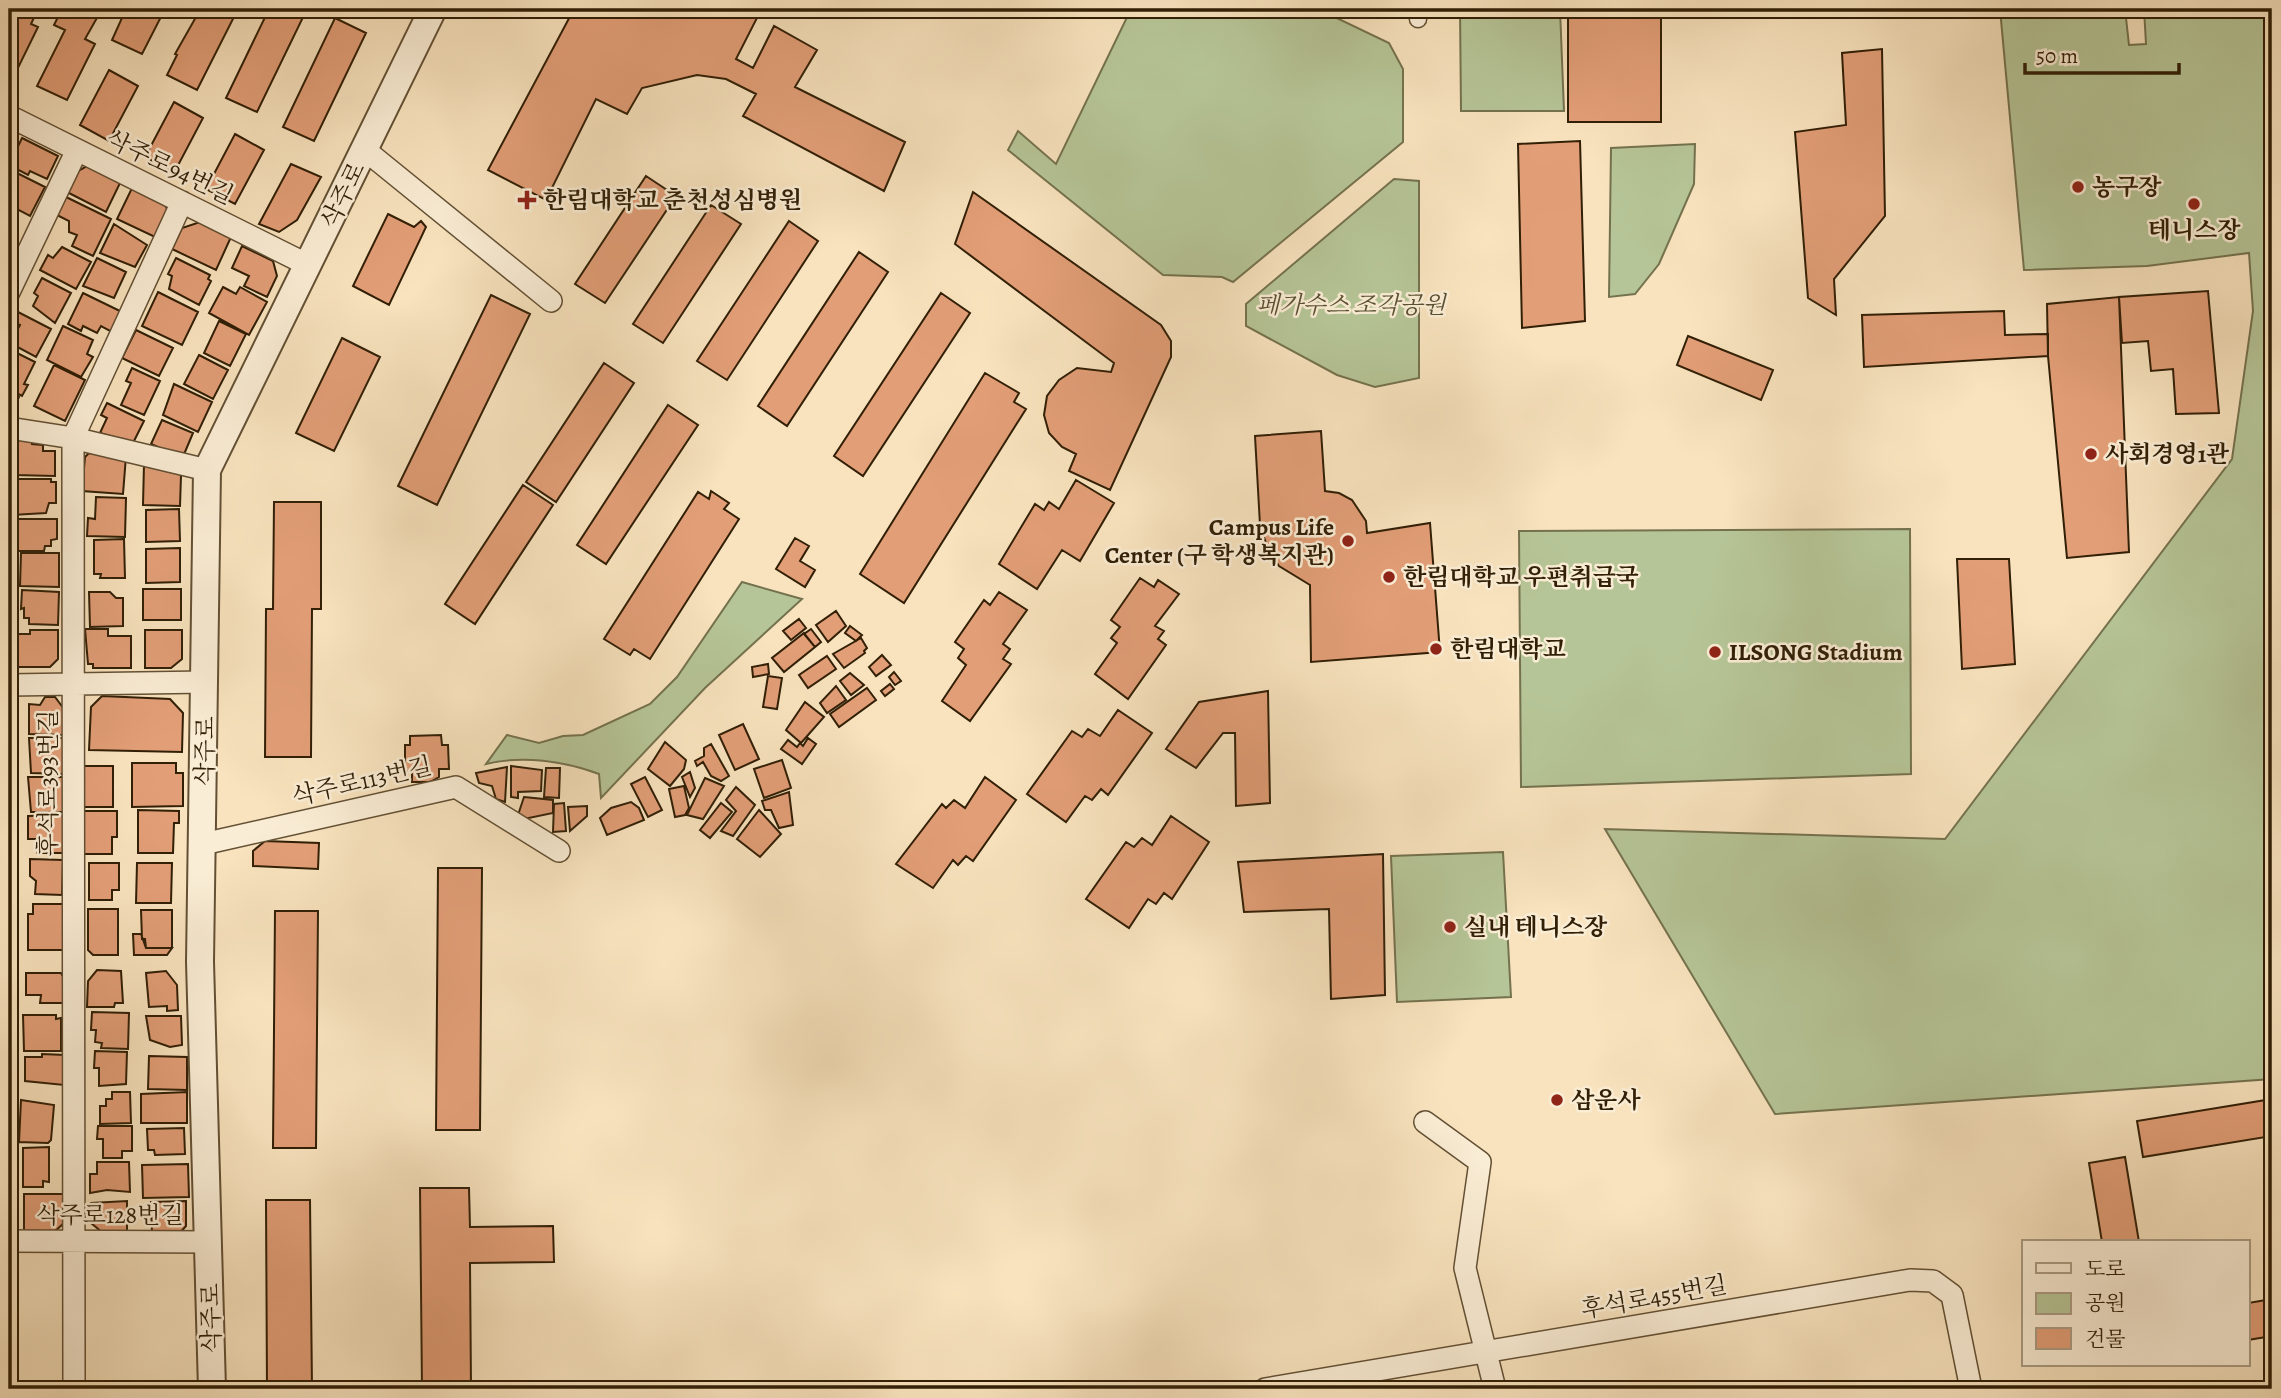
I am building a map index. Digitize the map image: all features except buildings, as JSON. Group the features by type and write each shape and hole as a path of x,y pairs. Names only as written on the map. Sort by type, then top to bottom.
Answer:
{"street":[{"name":"삭주로","path":"212,1389 210,1242 200,962 207,470 433,9"},
{"name":"삭주로94번길","path":"9,116 308,265"},
{"path":"9,292 77,150"},
{"name":"삭주로","path":"365,150 551,301"},
{"name":"후석로393번길","path":"74,1389 73,438 182,202"},
{"path":"9,428 73,438 207,470"},
{"path":"9,685 206,682"},
{"name":"삭주로113번길","path":"203,844 456,787 559,850"},
{"path":"1425,1122 1480,1162 1465,1268 1483,1352 1495,1389"},
{"name":"삭주로128번길","path":"9,1241 210,1242"},
{"name":"후석로455번길","path":"1265,1389 1910,1280 1933,1281 1952,1295 1971,1389"}],"green space":[{"path":"1131,9 1318,9 1389,43 1403,69 1403,142 1233,282 1222,277 1163,275 1008,150 1018,131 1056,164"},
{"path":"1460,9 1560,9 1564,111 1461,111"},
{"path":"2000,9 2125,9 2129,45 2146,44 2144,9 2272,9 2272,1079 1775,1114 1605,829 1945,839 2232,459 2253,311 2249,253 2147,266 2024,270"},
{"path":"1695,144 1694,184 1659,264 1635,294 1609,297 1611,148"},
{"name":"페가수스 조각공원","path":"1394,179 1419,181 1419,378 1375,387 1337,375 1246,326 1246,304"},
{"name":"ILSONG Stadium","path":"1910,529 1911,774 1521,787 1519,531"},
{"path":"742,582 802,599 705,688 601,798 599,774 586,769 528,760 486,764 507,735 539,743 563,736 583,735 650,704 677,677"},
{"name":"실내 테니스장","path":"1503,852 1511,997 1397,1002 1391,856"}],"place":[{"name":"농구장","path":"2078,187"},
{"name":"한림대학교 춘천성심병원","path":"527,200"},
{"name":"테니스장","path":"2194,204"},
{"name":"사회경영1관","path":"2091,454"},
{"name":"Campus Life Center (구 학생복지관)","path":"1348,541"},
{"name":"한림대학교 우편취급국","path":"1389,577"},
{"name":"한림대학교","path":"1436,649"},
{"name":"ILSONG Stadium","path":"1715,652"},
{"name":"실내 테니스장","path":"1450,927"},
{"name":"삼운사","path":"1557,1100"}]}
